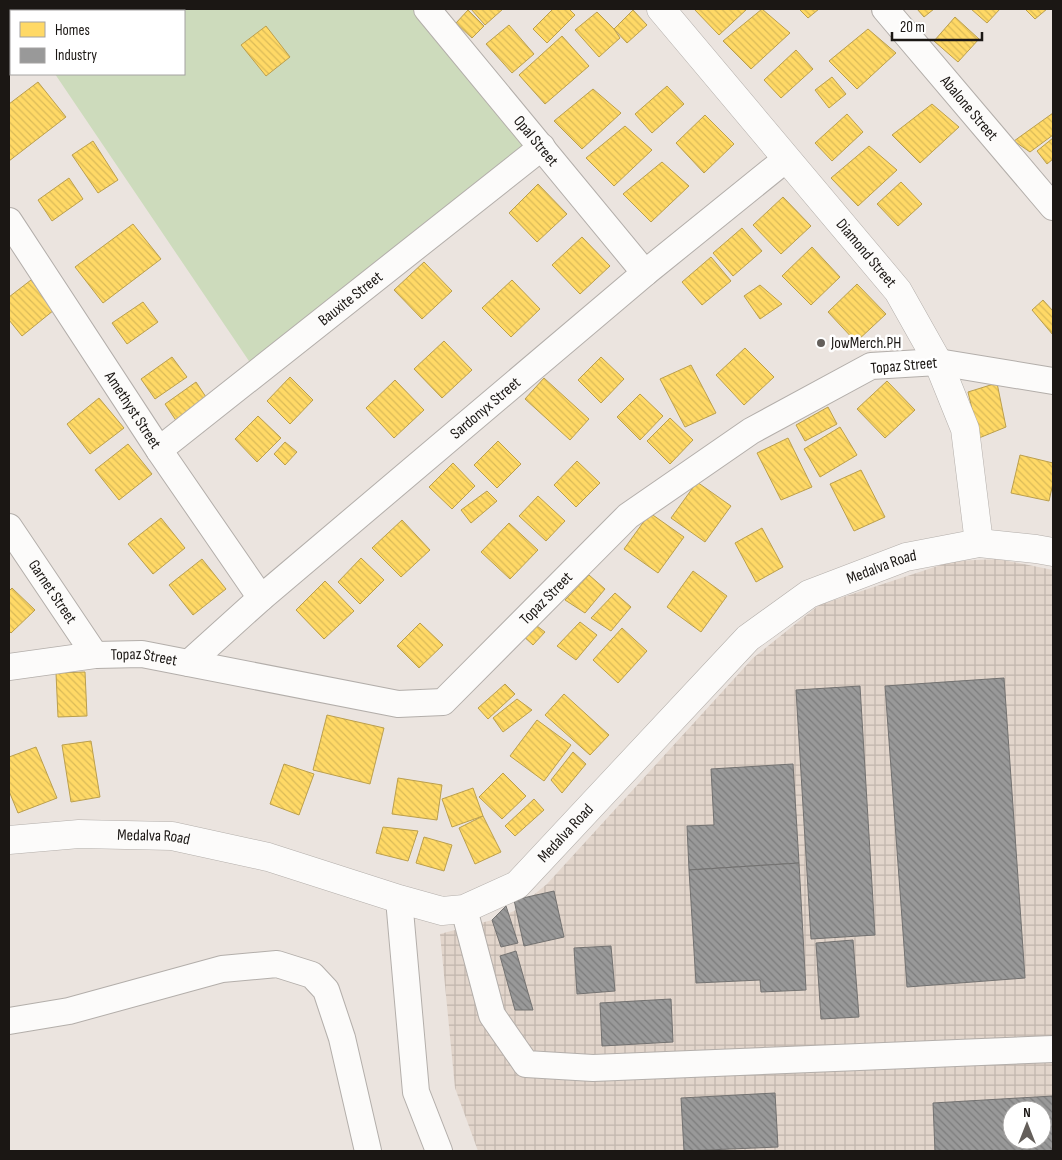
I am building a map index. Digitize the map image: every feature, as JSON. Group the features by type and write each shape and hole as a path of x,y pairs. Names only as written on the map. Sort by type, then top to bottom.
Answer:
{"street":[{"name":"Opal Street","path":"427,9 646,273"},
{"name":"Diamond Street","path":"660,9 898,291 938,362 965,428 979,543"},
{"name":"Abalone Street","path":"885,9 1053,207"},
{"name":"Bauxite Street","path":"159,450 542,147"},
{"name":"Sardonyx Street","path":"189,663 261,598 646,273 786,159"},
{"name":"Amethyst Street","path":"9,221 159,450 261,598"},
{"name":"Topaz Street","path":"9,667 95,655 142,654 398,704 444,702 628,516 751,431 871,366 938,362 1053,381"},
{"name":"Garnet Street","path":"9,527 95,655"},
{"name":"Medalva Road","path":"9,840 79,834 172,836 268,857 442,911 464,909 517,885 748,638 809,594 906,556 979,543 1053,552"},
{"path":"400,899 416,1092 439,1151"},
{"path":"464,909 492,1016 526,1064 593,1068 1053,1049"},
{"path":"9,1020 69,1011 222,969 277,964 312,975 326,990 342,1038 368,1151"}],"shaded area":[{"path":"998,559 1053,570 1053,1151 478,1151 455,1088 440,934 492,920 514,911 547,884 753,658 819,605 953,561"}],"green space":[{"path":"414,9 527,143 251,364 56,75 185,75 185,10 46,10"}],"building: Homes":[{"path":"471,9 503,9 485,25"},
{"path":"553,9 569,9 575,15 547,43 533,29"},
{"path":"694,9 747,9 719,35"},
{"path":"762,9 790,33 751,69 723,41"},
{"path":"799,9 819,9 808,18"},
{"path":"917,9 934,9 924,17"},
{"path":"971,9 1000,9 987,23"},
{"path":"1025,9 1047,9 1035,19"},
{"path":"468,10 484,26 472,38 456,23"},
{"path":"633,10 647,25 627,43 614,29"},
{"path":"597,12 620,38 599,57 575,30"},
{"path":"955,17 979,39 958,62 934,41"},
{"path":"509,25 534,54 512,73 486,44"},
{"path":"266,26 290,57 266,76 241,45"},
{"path":"868,29 896,53 857,89 829,61"},
{"path":"562,36 589,66 545,104 519,75"},
{"path":"796,50 813,69 781,98 764,80"},
{"path":"832,77 846,94 829,108 815,90"},
{"path":"38,82 66,117 9,161 9,104"},
{"path":"667,86 684,104 652,133 635,114"},
{"path":"593,89 621,113 582,149 554,121"},
{"path":"932,104 959,127 920,163 892,135"},
{"path":"1053,113 1053,135 1030,152 1014,141"},
{"path":"847,114 863,132 832,161 815,143"},
{"path":"705,115 734,144 704,173 676,143"},
{"path":"625,126 652,150 614,186 586,158"},
{"path":"1053,138 1053,159 1047,164 1037,151"},
{"path":"93,141 118,180 98,193 72,155"},
{"path":"869,146 897,170 858,206 831,178"},
{"path":"662,162 689,186 651,222 623,194"},
{"path":"69,178 83,199 52,221 38,200"},
{"path":"901,182 922,204 898,226 877,204"},
{"path":"538,184 567,214 537,242 509,213"},
{"path":"783,197 811,226 781,254 753,225"},
{"path":"133,224 161,259 103,303 75,267"},
{"path":"742,228 762,251 733,276 713,253"},
{"path":"582,237 610,266 580,294 552,265"},
{"path":"812,247 840,277 811,305 782,276"},
{"path":"711,257 731,281 702,305 682,282"},
{"path":"424,262 452,291 422,319 394,290"},
{"path":"31,280 54,310 22,336 9,320 9,297"},
{"path":"512,280 540,309 511,337 482,308"},
{"path":"857,284 886,314 856,342 828,312"},
{"path":"760,285 782,304 760,319 744,296"},
{"path":"1043,300 1053,311 1053,335 1032,310"},
{"path":"143,302 158,322 127,344 112,323"},
{"path":"444,341 472,370 442,398 414,369"},
{"path":"745,348 774,377 744,405 716,375"},
{"path":"172,357 187,377 155,399 141,379"},
{"path":"601,357 624,379 601,403 578,380"},
{"path":"691,365 716,413 685,427 660,379"},
{"path":"290,377 313,400 290,424 267,401"},
{"path":"544,378 589,419 570,440 525,399"},
{"path":"395,380 424,410 394,438 366,408"},
{"path":"887,381 915,410 885,438 857,409"},
{"path":"196,382 210,403 179,425 165,404"},
{"path":"997,383 1006,427 979,438 968,392"},
{"path":"640,394 663,416 640,440 617,417"},
{"path":"99,398 124,428 90,454 67,424"},
{"path":"828,407 837,424 805,441 796,425"},
{"path":"258,416 281,438 257,462 235,439"},
{"path":"670,418 693,440 670,464 647,441"},
{"path":"840,427 857,455 820,477 804,449"},
{"path":"788,438 812,487 781,500 757,453"},
{"path":"498,441 521,464 497,488 474,465"},
{"path":"285,442 297,452 285,465 274,454"},
{"path":"128,444 152,474 119,500 95,470"},
{"path":"1020,455 1053,463 1053,483 1049,501 1011,493"},
{"path":"577,461 600,483 576,507 554,485"},
{"path":"453,463 475,486 452,509 429,487"},
{"path":"861,470 885,517 854,531 830,484"},
{"path":"697,482 731,506 705,542 671,518"},
{"path":"487,491 497,501 471,523 461,510"},
{"path":"538,496 565,521 546,541 519,516"},
{"path":"650,513 684,537 658,573 624,549"},
{"path":"161,518 185,548 153,574 128,544"},
{"path":"402,520 430,550 401,577 372,548"},
{"path":"509,523 538,550 510,579 481,552"},
{"path":"762,528 783,567 756,582 735,543"},
{"path":"361,558 384,580 360,604 338,582"},
{"path":"202,559 226,589 193,615 169,585"},
{"path":"693,571 727,596 701,632 667,607"},
{"path":"589,575 605,589 585,613 565,600"},
{"path":"325,581 354,611 324,639 296,610"},
{"path":"12,588 35,610 11,633 9,631 9,591"},
{"path":"615,593 631,607 611,631 591,618"},
{"path":"580,622 597,635 576,660 557,646"},
{"path":"420,623 443,645 419,668 397,646"},
{"path":"533,623 545,632 533,645 521,634"},
{"path":"622,628 647,651 618,683 593,660"},
{"path":"85,672 87,716 58,717 56,673"},
{"path":"505,684 515,694 488,719 478,708"},
{"path":"564,694 609,735 590,755 545,715"},
{"path":"517,699 532,710 503,732 493,718"},
{"path":"327,715 384,728 370,784 313,770"},
{"path":"537,720 571,745 544,781 510,756"},
{"path":"91,741 100,797 71,802 62,745"},
{"path":"36,747 57,798 18,813 9,791 9,757"},
{"path":"573,752 586,764 562,793 551,780"},
{"path":"284,764 314,774 299,815 270,804"},
{"path":"503,773 526,796 502,819 479,797"},
{"path":"398,778 442,785 437,820 392,814"},
{"path":"473,788 483,816 452,827 442,799"},
{"path":"534,799 544,810 515,836 505,826"},
{"path":"483,816 501,852 475,864 459,828"},
{"path":"383,827 418,831 408,861 376,853"},
{"path":"424,837 452,845 444,871 416,863"}],"building: Industry":[{"path":"1004,678 1025,978 907,987 885,686"},
{"path":"860,686 875,935 811,939 796,690"},
{"path":"793,764 799,863 689,870 687,826 714,825 711,769"},
{"path":"799,863 806,990 761,992 760,980 696,983 689,870"},
{"path":"554,891 564,937 524,946 514,900"},
{"path":"506,906 518,943 501,947 492,920"},
{"path":"853,940 859,1017 821,1019 816,943"},
{"path":"611,946 615,991 577,994 574,948"},
{"path":"516,951 533,1010 515,1010 500,956"},
{"path":"671,999 673,1042 602,1046 600,1003"},
{"path":"775,1093 778,1147 684,1151 681,1098"},
{"path":"1053,1096 1053,1151 935,1151 933,1103"}],"place":[{"name":"JowMerch.PH","path":"821,343"}]}
